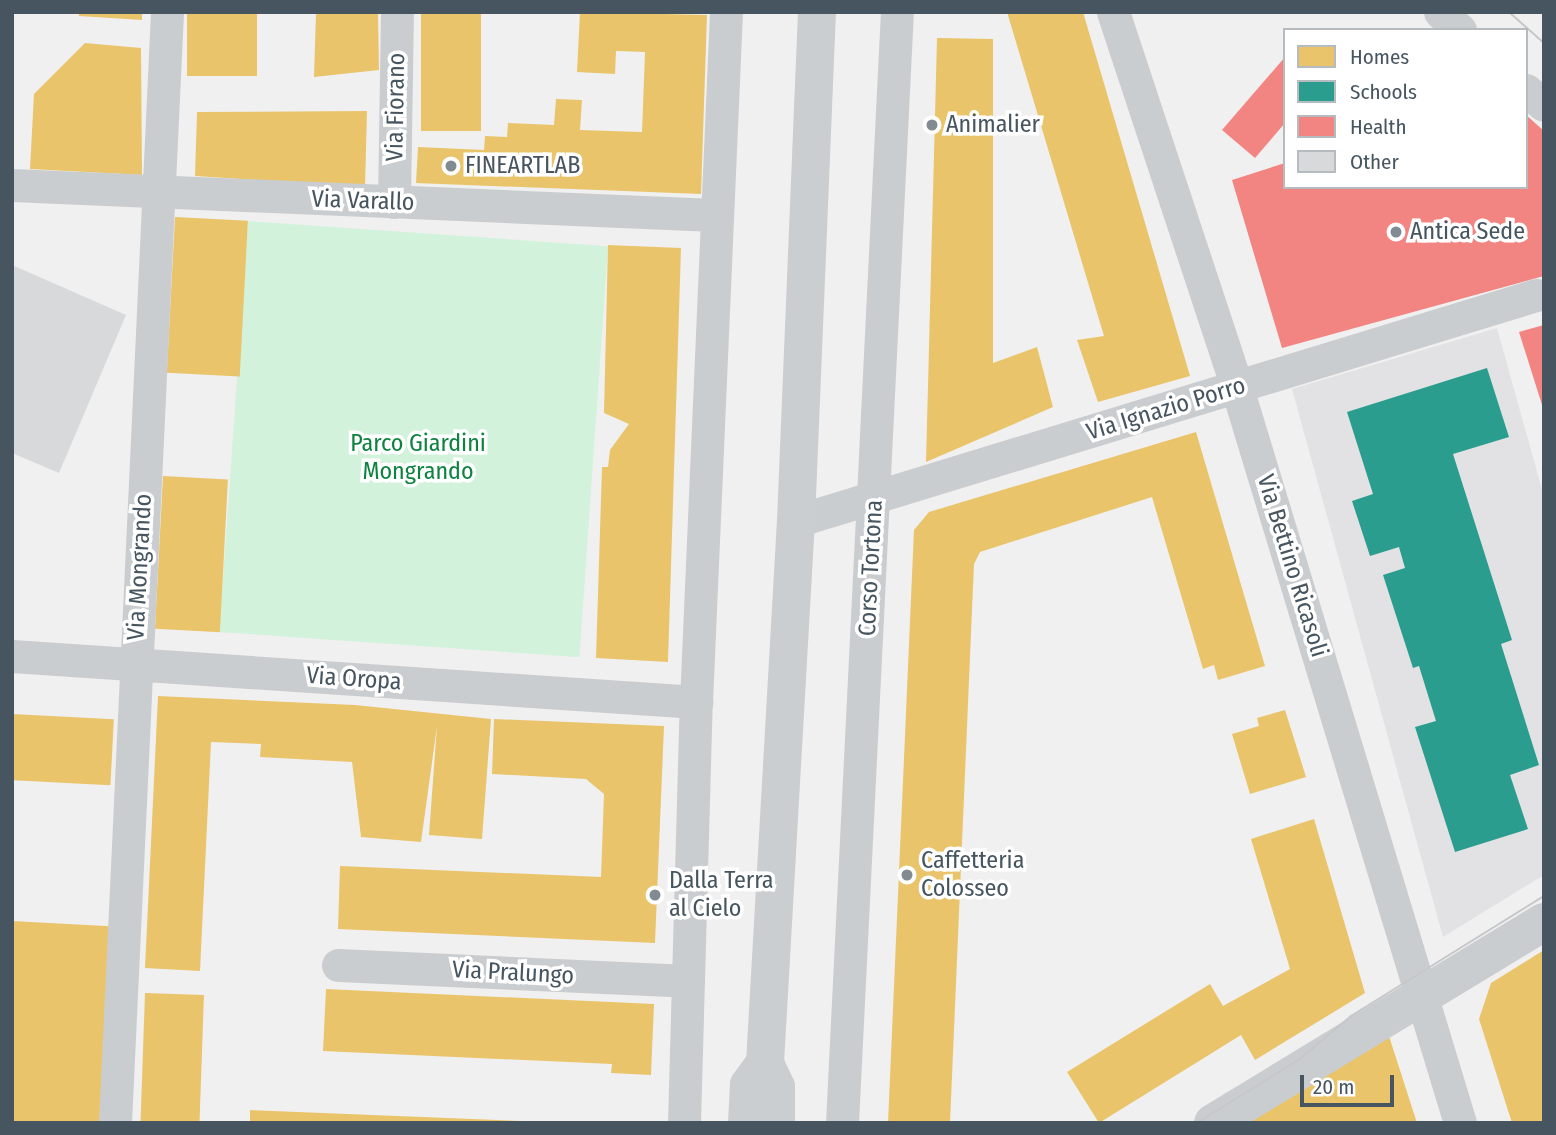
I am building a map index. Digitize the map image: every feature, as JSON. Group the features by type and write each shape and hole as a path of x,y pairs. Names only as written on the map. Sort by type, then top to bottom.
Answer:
{"main road":[{"path":"776,1123 776,1087 765,1063 796,521 817,12"},
{"path":"747,1123 749,1085 765,1063"}],"street":[{"name":"Via Mongrando","path":"115,1123 134,665 162,193 167,12"},
{"name":"Via Fiorano","path":"394,202 397,12"},
{"path":"684,1123 714,215 726,12"},
{"name":"Corso Tortona","path":"842,1123 897,12"},
{"name":"Via Bettino Ricasoli","path":"1113,12 1237,388 1460,1123"},
{"path":"1440,12 1458,28"},
{"path":"1528,92 1544,105"},
{"name":"Via Varallo","path":"12,185 714,215"},
{"name":"Via Ignazio Porro","path":"796,521 1536,295"},
{"name":"Via Oropa","path":"12,656 696,702"},
{"path":"1213,1123 1424,998 1544,922"},
{"name":"Via Pralungo","path":"338,965 688,981"}],"shaded area":[{"path":"1497,328 1544,497 1544,875 1443,937 1292,389"}],"green space":[{"name":"Parco Giardini Mongrando","path":"248,221 608,246 579,657 219,632"}],"building: Homes":[{"path":"79,12 142,12 142,20 79,16"},
{"path":"187,12 257,12 257,76 187,76"},
{"path":"316,12 378,12 379,70 314,77"},
{"path":"421,12 481,12 481,131 421,131"},
{"path":"580,12 707,15 701,194 416,183 418,147 484,150 485,136 507,137 508,123 554,125 556,99 582,100 580,130 642,132 645,52 616,51 615,74 577,72"},
{"path":"1007,12 1083,12 1190,376 1098,402 1077,340 1104,336"},
{"path":"937,38 993,39 993,363 1037,347 1053,407 926,462"},
{"path":"85,43 141,48 142,175 30,169 34,94"},
{"path":"367,111 365,187 195,176 197,112"},
{"path":"175,217 248,221 240,377 167,373"},
{"path":"608,245 681,248 668,662 596,658 602,467 608,467 610,450 629,424 604,413"},
{"path":"1196,432 1265,666 1218,680 1214,665 1203,669 1152,497 980,552 974,564 950,1123 888,1123 914,530 929,512"},
{"path":"163,476 228,479 220,632 155,629"},
{"path":"158,696 355,705 491,719 482,839 429,835 437,726 421,842 361,837 352,762 260,757 261,744 211,742 200,971 145,968"},
{"path":"1285,710 1306,777 1250,794 1232,734 1259,726 1257,718"},
{"path":"12,714 114,719 110,785 12,780"},
{"path":"494,719 664,726 655,943 338,929 340,866 601,877 604,794 586,779 492,774"},
{"path":"1314,819 1365,993 1255,1060 1241,1035 1099,1123 1067,1072 1210,984 1223,1006 1290,969 1251,839"},
{"path":"12,921 110,926 100,1123 12,1123"},
{"path":"1544,950 1544,1123 1512,1123 1479,1019 1491,983"},
{"path":"326,989 654,1004 651,1075 611,1073 612,1064 323,1051"},
{"path":"145,993 204,995 199,1123 140,1123"},
{"path":"1388,1033 1417,1123 1243,1123"},
{"path":"250,1110 523,1121 523,1123 250,1123"}],"building: Schools":[{"path":"1487,368 1509,437 1453,454 1512,640 1501,644 1539,765 1510,775 1528,829 1455,852 1415,727 1436,721 1419,666 1413,668 1383,575 1405,568 1399,547 1370,556 1352,501 1373,494 1347,412"}],"building: Health":[{"path":"1283,59 1283,125 1255,158 1222,130"},
{"name":"Antica Sede","path":"1528,117 1544,131 1544,276 1282,348 1232,180 1283,164 1283,189 1528,189"},
{"path":"1544,325 1544,408 1543,408 1519,332"}],"building: Other":[{"path":"12,265 126,315 59,473 12,453"}],"tram line":[{"path":"1509,12 1527,28"},
{"path":"1528,29 1544,43"},
{"path":"1197,1123 1300,1059 1351,1016 1544,896"}],"place":[{"name":"Animalier","path":"932,125"},
{"name":"FINEARTLAB","path":"451,166"},
{"name":"Antica Sede","path":"1396,232"},
{"name":"Caffetteria Colosseo","path":"907,875"},
{"name":"Dalla Terra al Cielo","path":"655,895"}]}
